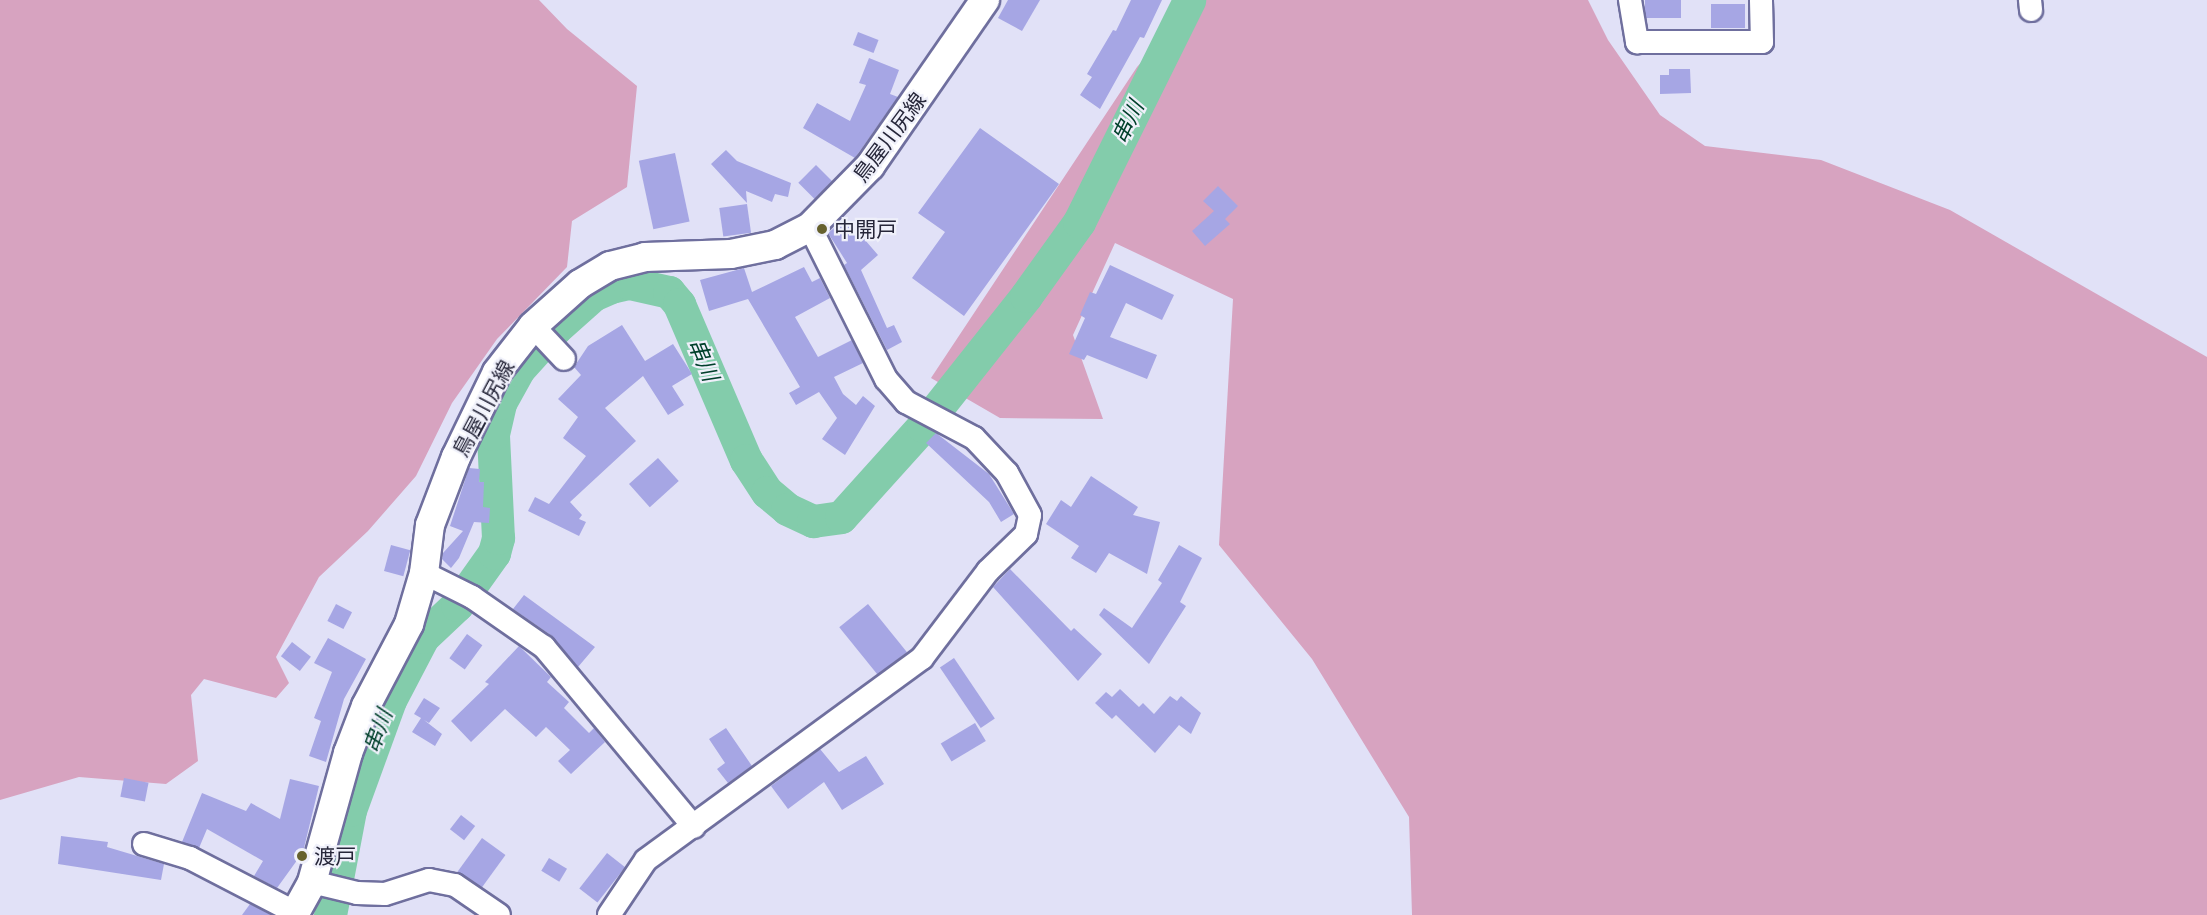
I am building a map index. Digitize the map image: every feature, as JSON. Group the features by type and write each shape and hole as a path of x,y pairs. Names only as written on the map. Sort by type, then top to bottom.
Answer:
{"main road":[{"name":"鳥屋川尻線","path":"295,914 317,884 348,753 366,706 433,577 430,525 456,457 497,372 580,284 610,266 645,257 731,254 775,245 810,227 870,166 985,0"}],"street":[{"path":"1630,0 1637,42 1762,42 1761,0"},
{"path":"609,915 646,860 922,658 988,571 1026,534 1030,515 1007,473 974,438 906,402 886,379 855,322 810,227"},
{"path":"537,330 564,359"},
{"path":"433,577 472,597 544,647 694,827"},
{"path":"144,844 190,858 295,914"},
{"path":"317,884 357,894 396,892 429,880 455,885 499,915"}],"shaded area":[{"path":"0,0 539,0 567,29 637,86 627,187 572,221 567,267 497,339 452,403 416,476 368,531 319,577 276,657 289,683 276,698 204,679 191,695 198,761 166,784 79,777 0,800"},
{"path":"1197,0 1588,0 1608,40 1660,115 1705,146 1821,160 1950,210 2207,357 2207,915 1412,915 1409,817 1312,659 1219,545 1233,299 1115,243 1073,335 1103,419 1000,418 931,378 1137,67"}],"building":[{"path":"1008,0 1040,0 1022,31 998,18"},
{"path":"1131,0 1162,0 1144,38 1140,37 1100,109 1080,95 1092,77 1087,74 1113,30 1116,31"},
{"path":"1645,0 1681,0 1681,18 1645,18"},
{"path":"1711,4 1745,4 1745,28 1711,28"},
{"path":"858,32 879,40 874,53 853,45"},
{"path":"869,58 899,70 890,94 898,97 855,158 803,128 817,103 850,121 866,85 859,83"},
{"path":"1669,69 1690,69 1691,93 1660,94 1660,75 1669,75"},
{"path":"980,128 1059,184 964,316 912,278 945,232 918,213"},
{"path":"726,150 737,161 791,183 788,197 775,194 772,202 746,191 747,203 711,164"},
{"path":"675,153 690,221 653,229 639,161"},
{"path":"816,165 832,181 815,199 798,183"},
{"path":"1218,186 1238,206 1225,219 1230,224 1205,246 1192,231 1214,211 1203,201"},
{"path":"747,204 751,233 723,237 719,208"},
{"path":"846,218 878,255 861,270 887,328 894,325 902,342 887,350 844,265 847,263 828,233"},
{"path":"1110,265 1174,295 1162,320 1126,303 1110,337 1157,355 1147,379 1087,355 1084,360 1069,354 1085,318 1080,315 1090,292 1096,294"},
{"path":"804,267 812,282 820,278 830,298 795,317 818,357 852,340 863,363 834,377 843,394 856,405 863,396 875,406 845,455 822,439 837,418 819,392 796,405 789,393 800,387 748,299 709,311 700,280 744,268 752,292"},
{"path":"622,325 645,361 673,344 692,374 672,386 684,405 668,415 643,376 605,408 636,441 570,502 582,515 579,519 586,522 579,536 528,511 535,497 549,504 586,456 563,438 578,417 558,399 581,375 574,367 588,346"},
{"path":"936,433 989,474 1014,514 1001,522 989,502 926,443"},
{"path":"658,458 679,481 650,507 629,484"},
{"path":"469,468 480,469 479,482 484,482 483,507 490,508 489,523 474,522 459,558 451,568 442,559 443,553 463,531 450,526"},
{"path":"1091,476 1138,507 1133,515 1160,522 1147,574 1109,553 1096,573 1071,558 1079,546 1046,524 1061,500 1071,507"},
{"path":"391,545 410,550 403,576 384,571"},
{"path":"1179,545 1202,558 1180,602 1186,606 1149,664 1099,615 1104,608 1132,628 1162,583 1158,580"},
{"path":"1010,569 1071,631 1074,628 1102,654 1078,681 993,587"},
{"path":"524,595 595,647 578,667 552,636 513,609"},
{"path":"336,604 352,612 343,629 327,621"},
{"path":"868,604 907,652 878,675 839,627"},
{"path":"467,634 482,645 465,669 449,658"},
{"path":"328,638 366,659 344,699 326,762 309,756 321,721 314,718 332,672 314,663"},
{"path":"292,642 311,657 300,671 281,656"},
{"path":"519,646 551,677 547,682 569,702 564,708 589,733 594,728 605,742 571,774 558,761 570,750 546,727 536,737 505,709 471,742 451,721 489,684 485,682"},
{"path":"954,658 995,719 981,728 940,668"},
{"path":"1120,689 1139,707 1143,703 1154,714 1170,696 1177,701 1181,696 1201,713 1191,734 1179,725 1155,753 1116,715 1112,719 1095,703 1106,692 1112,697"},
{"path":"424,698 440,708 429,723 424,720 442,734 435,746 412,732 421,718 414,714"},
{"path":"975,723 986,741 952,762 941,744"},
{"path":"726,728 752,766 728,783 717,769 725,763 709,739"},
{"path":"820,749 839,772 866,756 884,784 842,810 824,782 788,809 771,786"},
{"path":"124,778 149,783 145,801 120,797"},
{"path":"290,779 319,786 303,852 277,888 254,876 263,861 207,829 199,848 182,842 202,793 246,811 251,803 280,819"},
{"path":"461,815 475,826 464,840 450,829"},
{"path":"61,836 108,842 107,847 164,864 161,880 58,864"},
{"path":"482,838 505,855 481,889 457,872"},
{"path":"607,853 625,867 597,903 579,888"},
{"path":"549,858 567,869 559,882 541,871"},
{"path":"250,904 271,915 242,915"}],"waterway":[{"name":"串川","path":"330,915 350,810 390,700 423,637 457,605 494,553 498,538 493,434 500,403 518,370 556,328 593,295 611,287 629,283 669,292 679,304 746,460 767,492 787,509 813,521 841,517 923,426 1026,296 1079,222 1189,0"}],"place":[{"name":"中開戸","path":"822,229"},
{"name":"渡戸","path":"302,856"}]}
